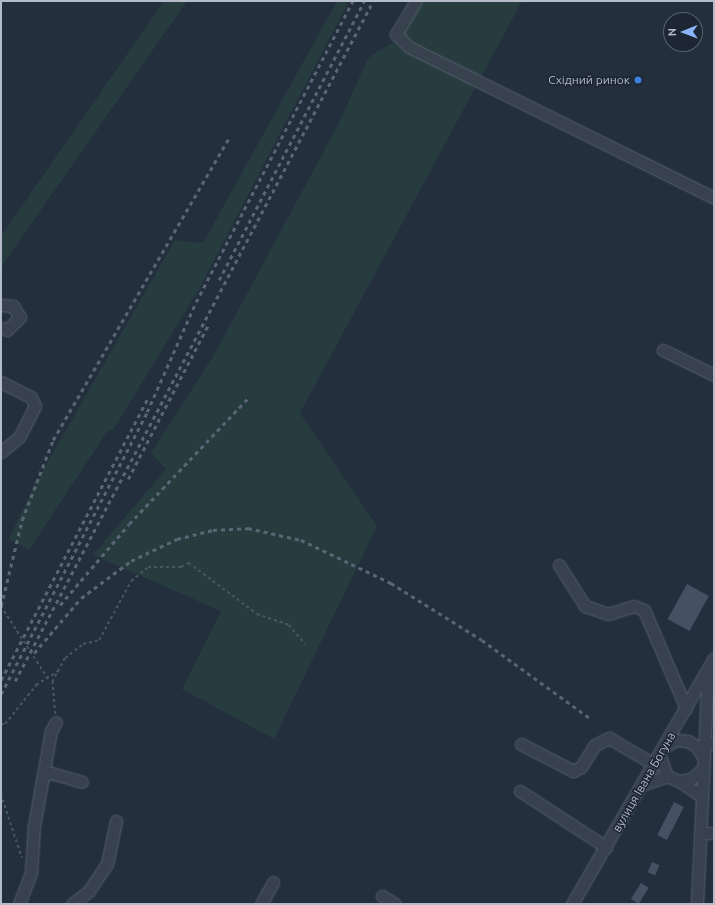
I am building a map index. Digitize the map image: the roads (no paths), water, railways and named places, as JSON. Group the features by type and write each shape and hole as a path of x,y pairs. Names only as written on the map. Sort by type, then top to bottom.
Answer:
{"street":[{"path":"416,1 396,34 409,47 714,198"},
{"path":"1,305 13,306 20,317 7,330 1,328"},
{"path":"663,350 714,375"},
{"path":"1,382 31,397 35,406 19,437 1,452"},
{"path":"559,564 585,606 608,614 634,606 644,610 686,708"},
{"name":"вулиця Івана Богуна","path":"572,904 644,784 714,658"},
{"path":"697,904 702,768 703,757 709,743 708,668"},
{"path":"19,904 31,872 34,826 56,722"},
{"path":"521,744 573,771 581,767 595,745 609,738 660,756"},
{"path":"660,756 675,740 688,741 697,747 703,757"},
{"path":"660,756 667,776 701,796"},
{"path":"679,782 691,779 702,768"},
{"path":"44,775 51,773 82,782"},
{"path":"644,784 667,776"},
{"path":"520,791 606,847"},
{"path":"72,904 88,892 107,864 116,821"},
{"path":"700,833 714,833"},
{"path":"261,904 274,882"},
{"path":"382,896 395,904"}],"railway":[{"path":"1,694 147,412 196,302 353,1"},
{"path":"219,280 364,1"},
{"path":"15,681 373,1"},
{"path":"1,606 22,520 53,440 230,136"},
{"path":"128,479 208,325"},
{"path":"60,605 129,524 249,397"},
{"path":"1,680 147,400"},
{"path":"34,653 81,598 131,561 177,539 213,530 248,528 301,540 391,583 482,640 591,719"}],"place":[{"name":"Східний ринок","path":"638,80"}]}
